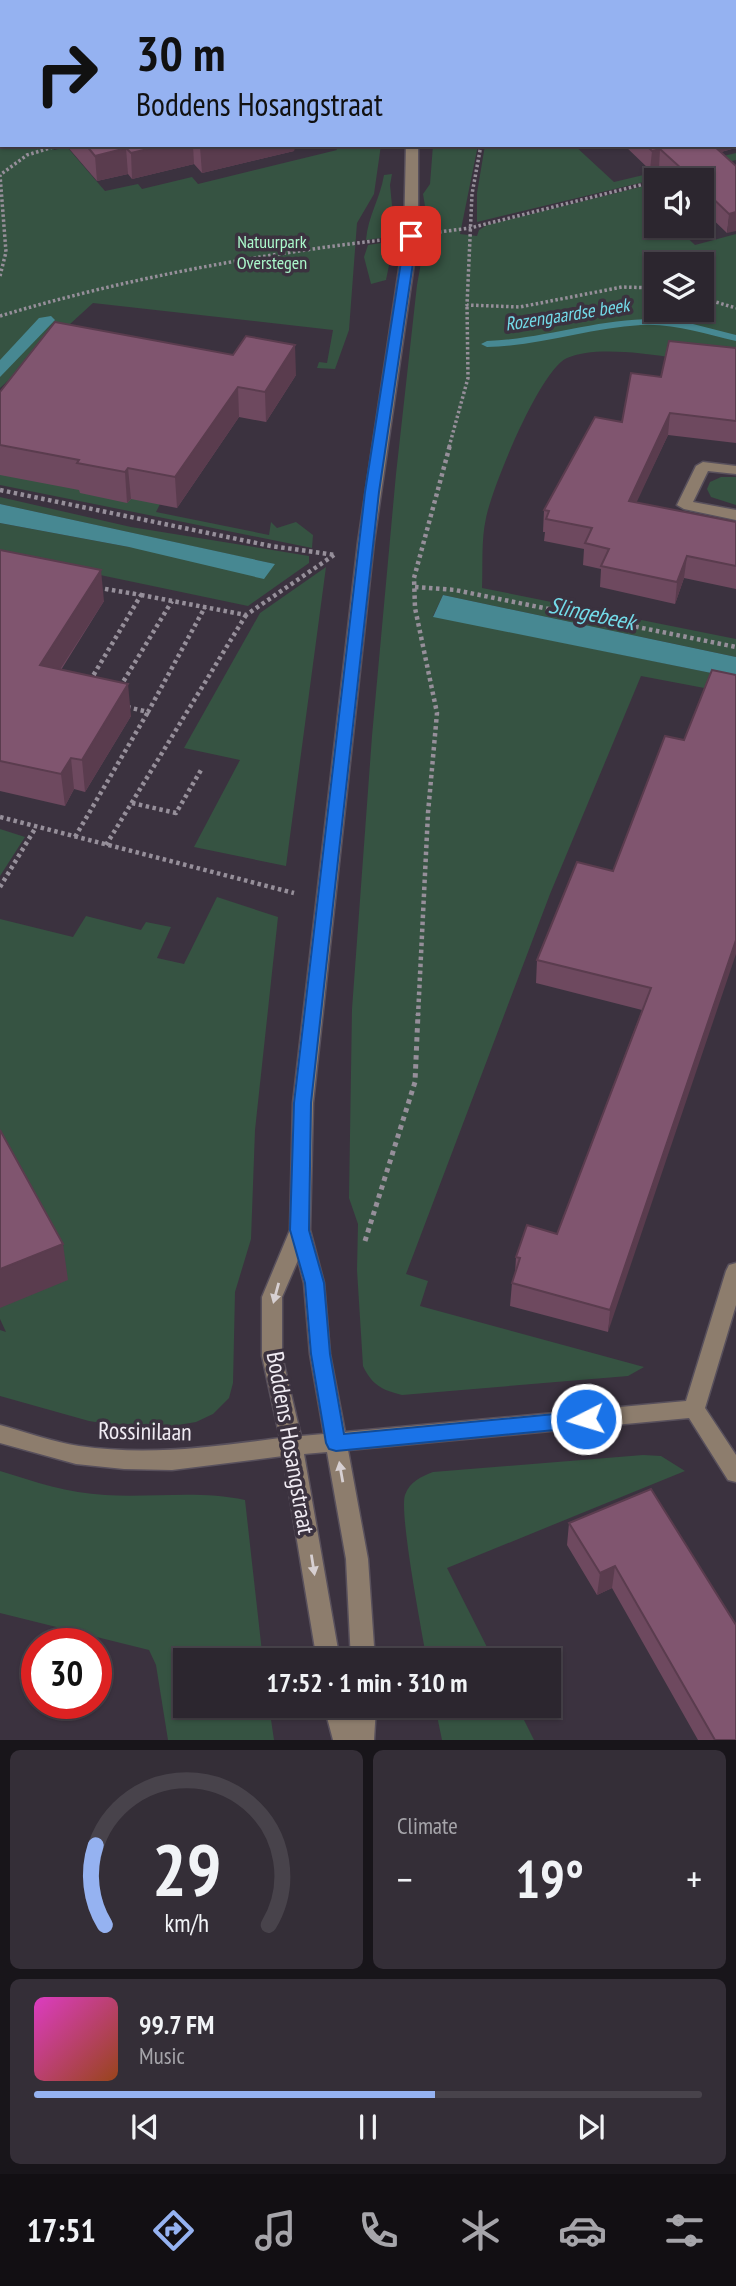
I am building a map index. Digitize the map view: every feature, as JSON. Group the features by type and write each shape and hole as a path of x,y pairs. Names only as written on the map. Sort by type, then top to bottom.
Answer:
{"street":[{"name":"Boddens Hosangstraat","path":"362,1648 357,1559 320,1354 314,1283 300,1230 303,1103 364,559 382,418 411,236 412,147"},
{"path":"736,470 703,466 684,505 736,516"},
{"name":"Boddens Hosangstraat","path":"300,1230 272,1297 272,1356 292,1447 327,1648"},
{"path":"736,1271 694,1409 736,1473"},
{"name":"Rossinilaan","path":"0,1434 76,1455 124,1461 172,1461 694,1409"},
{"path":"339,1718 345,1740"},
{"path":"362,1740 363,1718"}],"path":[{"path":"0,276 6,252 0,175 27,155 53,147"},
{"path":"365,1241 415,1082 428,813 437,713 415,608 415,587 427,522 468,379 470,228 481,147"},
{"path":"470,228 644,184"},
{"path":"0,316 76,293 360,243"},
{"path":"467,305 520,307 622,287 644,288"},
{"path":"714,302 736,308"},
{"path":"0,490 271,546 364,559"},
{"path":"106,845 246,615 334,555"},
{"path":"87,585 246,615"},
{"path":"415,587 455,590 736,647"},
{"path":"88,685 141,595"},
{"path":"117,692 172,601"},
{"path":"75,837 205,607"},
{"path":"123,706 148,712"},
{"path":"132,803 176,813 201,770"},
{"path":"0,817 283,892 327,896"},
{"path":"0,887 36,827"}],"green space":[{"name":"Natuurpark Overstegen","path":"0,147 52,147 54,150 67,147 105,191 138,184 142,189 192,177 198,184 337,150 335,147 381,147 374,194 357,223 349,330 335,369 317,368 319,362 327,363 333,330 93,303 0,388"},
{"path":"433,147 478,147 460,234 477,236 479,230 487,225 644,186 644,238 688,238 695,245 736,234 736,367 649,354 603,352 583,353 567,358 556,367 531,406 497,482 483,535 482,588 736,639 736,657 443,595 433,616 736,678 736,694 641,676 550,894 406,1274 428,1281 420,1306 644,1367 628,1376 402,1395 378,1386 363,1366 357,1270 358,1224 349,1198 352,1009 372,736 396,474 417,285 428,224 423,194 430,184"},
{"path":"485,147 576,147 614,182 644,175 644,182 477,222 477,193"},
{"path":"736,153 736,160 703,168 673,168"},
{"path":"392,174 390,185 395,236 366,240 384,175"},
{"path":"394,241 386,280 371,284 364,257 368,245"},
{"path":"0,470 160,504 156,512 269,535 271,522 277,528 296,522 313,535 312,548 0,485"},
{"path":"721,477 736,477 736,505 711,497 707,489 710,482"},
{"path":"0,497 131,527 309,556 309,563 248,606 0,554 0,523 129,547 274,564 0,504"},
{"path":"326,567 286,866 194,847 240,760 184,748 260,613"},
{"path":"0,829 25,837 0,876"},
{"path":"217,897 278,917 255,1130 251,1239 235,1292 233,1383 229,1398 213,1414 196,1422 172,1426 127,1427 89,1421 0,1396 0,1330 6,1332 0,1319 0,919 73,937 86,916 141,930 146,922 171,927 157,958 184,964"},
{"path":"643,1455 661,1456 685,1471 447,1568 487,1648 425,1648 404,1506 407,1490 420,1478 433,1472"},
{"path":"0,1471 91,1494 210,1495 245,1500 262,1648 173,1648 173,1718 271,1718 274,1740 168,1740 156,1665 149,1650 112,1641 112,1628 60,1628 0,1613"},
{"path":"437,1718 523,1718 534,1740 442,1740"}],"water":[{"path":"51,316 55,320 0,377 0,360 39,318"},
{"path":"0,504 275,564 264,579 129,547 0,523"},
{"path":"443,595 736,657 736,678 433,617"}],"building":[{"path":"88,147 156,147 131,153 126,148 95,156"},
{"path":"648,147 715,147 736,166 736,212 729,214 714,200 714,168 681,168 660,149 652,151"},
{"path":"55,322 233,355 246,336 295,345 265,392 238,387 175,477 128,468 125,472 0,445 0,392"},
{"path":"669,341 736,348 736,421 670,413 629,501 736,522 736,566 687,556 677,582 601,566 609,549 585,543 592,528 546,519 549,511 544,510 595,417 622,422 631,373 661,377"},
{"path":"0,550 101,570 40,665 128,684 82,760 71,758 61,774 0,761"},
{"path":"712,670 736,675 736,940 610,1310 512,1283 520,1258 516,1257 527,1225 557,1234 651,988 537,960 577,862 613,871 665,736 684,740"},
{"path":"0,1130 63,1244 0,1269"},
{"path":"651,1489 736,1625 736,1740 715,1740 615,1566 600,1573 569,1523"}],"waterway":[{"name":"Rozengaardse beek","path":"487,344 528,342 641,322 677,324 736,338"}],"route":[{"path":"411,236 372,492 310,1031 303,1103 300,1230 314,1283 320,1354 336,1443 586,1419"}],"water label":[{"name":"Slingebeek","path":"592,613"}]}
